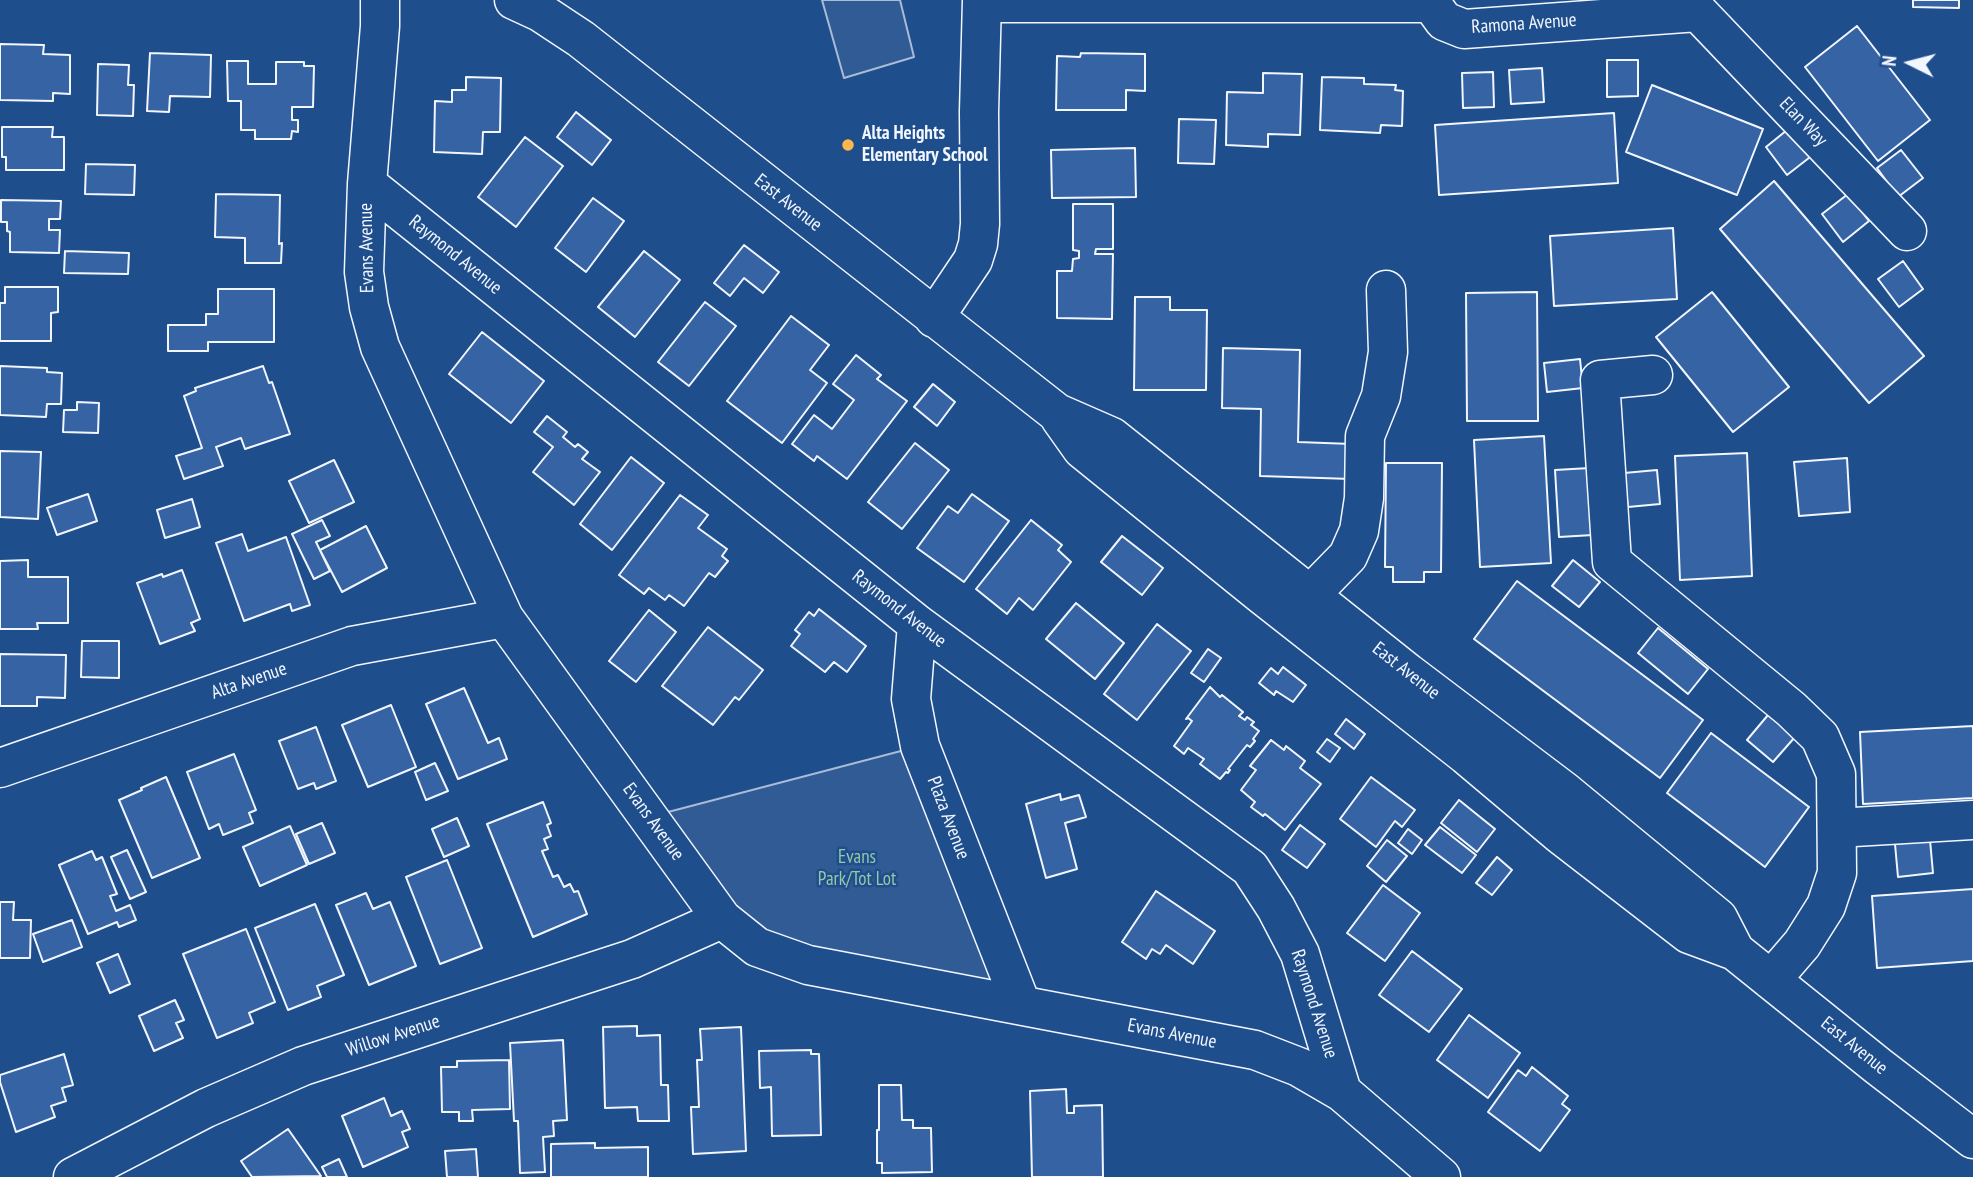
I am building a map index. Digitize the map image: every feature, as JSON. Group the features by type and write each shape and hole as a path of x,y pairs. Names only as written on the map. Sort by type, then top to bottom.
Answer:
{"street":[{"name":"Evans Avenue","path":"380,0 367,184 364,272 369,307 380,347 504,618 723,919 757,947 808,965 1255,1050 1299,1067 1342,1092 1441,1177"},
{"name":"East Avenue","path":"514,0 540,12 582,39 1057,413 1112,437 1408,673 1564,791 1718,918 1735,951"},
{"path":"934,318 973,260 981,225 979,112 982,1"},
{"name":"Ramona Avenue","path":"982,1 1431,2 1444,21 1464,29 1698,6"},
{"name":"Elan Way","path":"1698,6 1907,231"},
{"name":"Raymond Avenue","path":"367,184 917,624 1250,868 1276,908 1300,954 1342,1092"},
{"path":"1310,595 1348,556 1359,531 1364,498 1365,436 1381,396 1388,352 1386,290"},
{"path":"1653,375 1600,380 1612,562 1791,709 1820,737 1836,774 1837,873 1826,906 1802,944 1771,980"},
{"name":"East Avenue","path":"1057,413 1082,449 1466,755 1561,835 1689,934 1735,951 1973,1139"},
{"name":"Alta Avenue","path":"0,768 352,646 504,618"},
{"name":"Plaza Avenue","path":"917,624 911,699 920,746 1021,1004"},
{"path":"1837,828 1973,820"},
{"name":"Willow Avenue","path":"73,1177 206,1108 303,1066 632,959 723,919"}],"shaded area":[{"path":"822,0 900,0 914,57 844,78"},
{"name":"Evans Park/Tot Lot","path":"920,746 1021,1004 757,947 649,817"}],"building":[{"path":"1913,0 1959,0 1959,8 1913,7"},
{"path":"1857,26 1930,120 1878,161 1805,67"},
{"path":"0,44 44,45 43,54 70,55 70,94 53,93 53,101 0,100"},
{"path":"150,53 211,55 210,97 170,96 169,112 147,111"},
{"path":"1081,53 1145,54 1145,91 1126,90 1126,110 1056,110 1057,56 1080,57"},
{"path":"1607,60 1638,60 1638,96 1607,97"},
{"path":"227,61 248,61 248,84 276,84 276,62 304,62 304,66 314,66 313,107 292,107 292,120 298,120 298,132 292,131 291,139 255,139 255,130 241,130 241,101 228,101"},
{"path":"98,64 129,65 128,85 134,85 133,116 97,115"},
{"path":"1542,68 1544,102 1511,104 1509,70"},
{"path":"1493,72 1494,107 1463,108 1462,73"},
{"path":"1263,73 1302,74 1300,135 1268,134 1268,147 1226,145 1227,92 1263,93"},
{"path":"466,77 501,78 500,132 483,132 482,154 434,152 435,101 452,102 452,90 466,90"},
{"path":"1322,77 1364,78 1364,84 1396,85 1395,90 1403,91 1402,126 1381,125 1380,133 1320,130"},
{"path":"1652,85 1763,129 1737,195 1626,152"},
{"path":"576,112 611,140 592,165 557,137"},
{"path":"1614,113 1618,183 1439,195 1435,125"},
{"path":"1179,119 1216,120 1214,164 1178,163"},
{"path":"1792,126 1814,154 1787,175 1766,147"},
{"path":"2,127 53,127 52,137 64,137 64,170 6,170 6,157 2,157"},
{"path":"525,137 563,166 516,227 478,197"},
{"path":"1135,148 1136,197 1052,198 1051,150"},
{"path":"1901,150 1923,178 1898,197 1877,168"},
{"path":"86,164 135,165 134,195 85,194"},
{"path":"1774,181 1924,356 1869,403 1720,229"},
{"path":"216,194 280,195 281,263 245,263 245,238 215,237"},
{"path":"1848,194 1869,221 1843,242 1822,214"},
{"path":"593,198 624,221 586,272 555,248"},
{"path":"1,200 61,201 60,219 49,219 49,230 60,230 59,253 10,252 7,222 1,222"},
{"path":"1073,204 1113,204 1113,249 1096,249 1095,254 1113,254 1112,319 1057,318 1057,271 1072,271 1073,259 1079,258 1079,251 1073,250"},
{"path":"1673,228 1677,299 1554,306 1550,236"},
{"path":"744,245 779,272 763,293 744,278 730,296 714,283"},
{"path":"65,251 129,253 128,274 64,273"},
{"path":"644,251 680,280 635,337 598,307"},
{"path":"1903,261 1923,289 1899,307 1878,279"},
{"path":"5,287 58,287 58,312 51,313 51,341 0,341 0,303 5,303"},
{"path":"218,289 274,289 274,342 208,342 208,351 168,351 168,325 206,325 206,314 218,314"},
{"path":"1537,292 1538,421 1467,421 1466,293"},
{"path":"1712,292 1789,387 1733,432 1656,337"},
{"path":"1135,297 1170,297 1170,310 1207,310 1206,390 1134,390"},
{"path":"705,302 736,326 689,386 658,362"},
{"path":"791,316 829,345 810,370 827,383 782,443 727,401"},
{"path":"482,332 544,381 511,423 449,374"},
{"path":"1223,348 1300,350 1298,442 1352,444 1351,479 1260,476 1261,409 1222,408"},
{"path":"856,355 881,375 877,379 907,401 847,479 817,456 814,461 792,444 814,415 832,429 854,400 833,384"},
{"path":"1580,359 1583,388 1547,392 1544,363"},
{"path":"0,366 47,368 47,372 62,373 61,404 47,404 46,417 0,415"},
{"path":"263,366 269,383 272,382 290,434 245,449 241,438 216,447 223,466 184,479 176,456 202,448 184,396 196,391 195,388"},
{"path":"933,384 955,402 937,426 914,407"},
{"path":"77,402 99,403 98,433 63,432 64,410 77,410"},
{"path":"547,416 567,432 563,437 575,447 578,444 588,452 582,459 600,472 574,505 533,472 553,447 534,432"},
{"path":"1544,436 1551,563 1480,567 1474,440"},
{"path":"915,443 949,470 902,529 868,502"},
{"path":"0,451 41,452 38,519 0,517"},
{"path":"1747,453 1752,576 1680,580 1675,456"},
{"path":"631,457 664,483 612,550 580,524"},
{"path":"1847,458 1850,512 1799,516 1794,462"},
{"path":"334,460 354,502 309,523 289,481"},
{"path":"1386,463 1442,463 1441,572 1424,572 1424,582 1393,582 1393,567 1385,567"},
{"path":"1590,468 1593,535 1559,537 1555,470"},
{"path":"1657,470 1660,504 1628,507 1624,473"},
{"path":"88,494 97,521 57,535 47,508"},
{"path":"972,494 1009,521 964,582 917,548 948,506 958,513"},
{"path":"680,495 708,515 698,528 727,549 722,556 728,561 715,577 709,573 684,606 669,595 665,600 649,588 644,594 619,575"},
{"path":"192,499 200,527 165,538 157,510"},
{"path":"322,520 330,536 316,542 330,571 314,579 292,534"},
{"path":"1031,520 1062,545 1058,550 1071,562 1033,610 1019,598 1007,614 976,589"},
{"path":"366,526 387,568 342,592 320,550"},
{"path":"242,534 248,551 286,537 310,605 292,611 290,604 244,621 216,543"},
{"path":"1122,536 1163,568 1142,595 1101,562"},
{"path":"28,560 28,577 68,577 68,623 37,623 38,629 0,629 0,561"},
{"path":"1573,560 1600,582 1579,607 1552,586"},
{"path":"182,570 200,619 191,623 195,631 160,644 137,583"},
{"path":"1517,581 1703,720 1660,778 1474,639"},
{"path":"1076,603 1124,643 1095,679 1046,639"},
{"path":"819,609 866,646 847,672 834,662 825,672 791,646 800,634 795,630 809,612 814,616"},
{"path":"649,610 676,632 636,682 609,661"},
{"path":"1157,624 1191,651 1137,720 1104,694"},
{"path":"708,627 763,670 739,700 735,697 713,725 662,686"},
{"path":"1658,628 1708,669 1688,694 1638,653"},
{"path":"82,641 119,641 119,678 81,677"},
{"path":"1208,649 1221,658 1204,682 1191,673"},
{"path":"0,654 66,655 65,698 37,697 37,706 0,706"},
{"path":"1283,667 1306,685 1293,702 1276,691 1274,695 1259,683 1271,668 1278,674"},
{"path":"1210,687 1243,712 1239,716 1254,722 1251,725 1259,731 1253,739 1255,741 1250,747 1247,745 1228,769 1228,773 1220,779 1200,764 1204,759 1188,748 1184,754 1174,746 1192,721 1186,719"},
{"path":"464,688 488,743 499,738 507,759 458,779 426,704"},
{"path":"391,705 416,767 368,787 342,725"},
{"path":"1768,715 1795,737 1773,762 1747,740"},
{"path":"1346,719 1365,734 1354,749 1335,734"},
{"path":"1973,726 1973,798 1863,804 1860,732"},
{"path":"316,727 336,781 316,789 314,783 298,789 279,741"},
{"path":"1711,733 1809,807 1765,867 1667,793"},
{"path":"1327,739 1340,748 1330,762 1317,752"},
{"path":"1271,740 1284,750 1286,746 1305,761 1300,768 1321,784 1285,830 1251,807 1255,802 1241,790 1256,770 1250,766"},
{"path":"234,754 256,810 249,813 253,823 223,835 219,824 209,829 187,772"},
{"path":"435,763 448,791 426,800 415,772"},
{"path":"166,777 200,858 152,878 119,800"},
{"path":"1371,777 1415,810 1402,827 1395,821 1376,847 1340,819"},
{"path":"1060,794 1061,800 1079,795 1086,817 1065,823 1077,869 1046,878 1026,804"},
{"path":"1459,800 1495,829 1477,852 1441,823"},
{"path":"543,802 551,823 547,825 551,836 544,839 548,849 542,851 553,877 558,875 564,887 570,884 574,892 578,891 587,914 533,937 487,824"},
{"path":"457,818 469,846 444,857 432,829"},
{"path":"322,823 335,853 309,864 296,834"},
{"path":"1300,825 1325,844 1307,868 1282,850"},
{"path":"290,826 307,865 260,886 243,847"},
{"path":"1440,827 1476,855 1462,873 1425,845"},
{"path":"1408,829 1422,840 1412,854 1398,843"},
{"path":"1387,840 1407,856 1386,882 1367,866"},
{"path":"1930,840 1933,873 1898,877 1895,844"},
{"path":"127,850 146,892 130,899 111,857"},
{"path":"92,851 96,860 102,857 117,894 110,896 116,911 130,905 136,920 119,927 117,922 88,934 59,865"},
{"path":"1497,857 1512,870 1492,895 1476,883"},
{"path":"447,860 482,948 440,964 406,877"},
{"path":"1383,885 1420,913 1385,961 1347,933"},
{"path":"1973,889 1973,961 1877,968 1872,896"},
{"path":"1156,891 1215,931 1193,964 1166,945 1160,954 1152,949 1146,959 1122,942"},
{"path":"366,893 373,909 390,902 416,966 369,985 336,905"},
{"path":"0,902 14,902 13,920 31,920 30,958 0,958"},
{"path":"315,904 344,975 317,986 321,997 288,1010 255,928"},
{"path":"72,920 82,947 43,962 33,934"},
{"path":"246,929 275,1002 249,1013 253,1023 217,1038 183,954"},
{"path":"1412,951 1462,989 1429,1032 1379,995"},
{"path":"118,954 130,984 110,993 97,963"},
{"path":"175,1000 184,1020 176,1023 183,1038 154,1051 139,1016"},
{"path":"1469,1015 1520,1053 1488,1098 1437,1060"},
{"path":"637,1026 637,1036 660,1035 661,1085 668,1085 669,1121 638,1121 637,1107 605,1108 603,1027"},
{"path":"741,1027 746,1151 693,1154 691,1107 699,1107 697,1060 702,1060 700,1029"},
{"path":"563,1040 567,1120 553,1121 554,1136 543,1137 545,1172 520,1173 510,1043"},
{"path":"811,1050 811,1054 819,1054 821,1135 772,1136 771,1087 760,1088 759,1051"},
{"path":"64,1054 73,1085 62,1088 66,1101 51,1106 55,1117 16,1132 0,1075"},
{"path":"509,1060 510,1109 472,1110 473,1121 459,1121 459,1112 442,1112 441,1067 457,1067 457,1061"},
{"path":"1532,1067 1568,1096 1562,1104 1570,1110 1540,1151 1488,1112 1518,1070 1526,1076"},
{"path":"879,1085 901,1085 902,1120 913,1120 913,1128 931,1128 932,1172 882,1173 882,1163 877,1163"},
{"path":"1066,1089 1067,1113 1074,1113 1074,1106 1102,1105 1103,1177 1032,1177 1030,1091"},
{"path":"384,1098 391,1116 402,1111 410,1129 402,1132 408,1147 363,1167 342,1116"},
{"path":"288,1129 321,1176 252,1177 241,1161"},
{"path":"595,1143 595,1148 648,1147 648,1177 551,1177 551,1144"},
{"path":"476,1149 478,1177 447,1177 445,1151"},
{"path":"339,1159 347,1177 327,1177 322,1167"}],"place":[{"name":"Alta Heights Elementary School","path":"848,145"}]}
